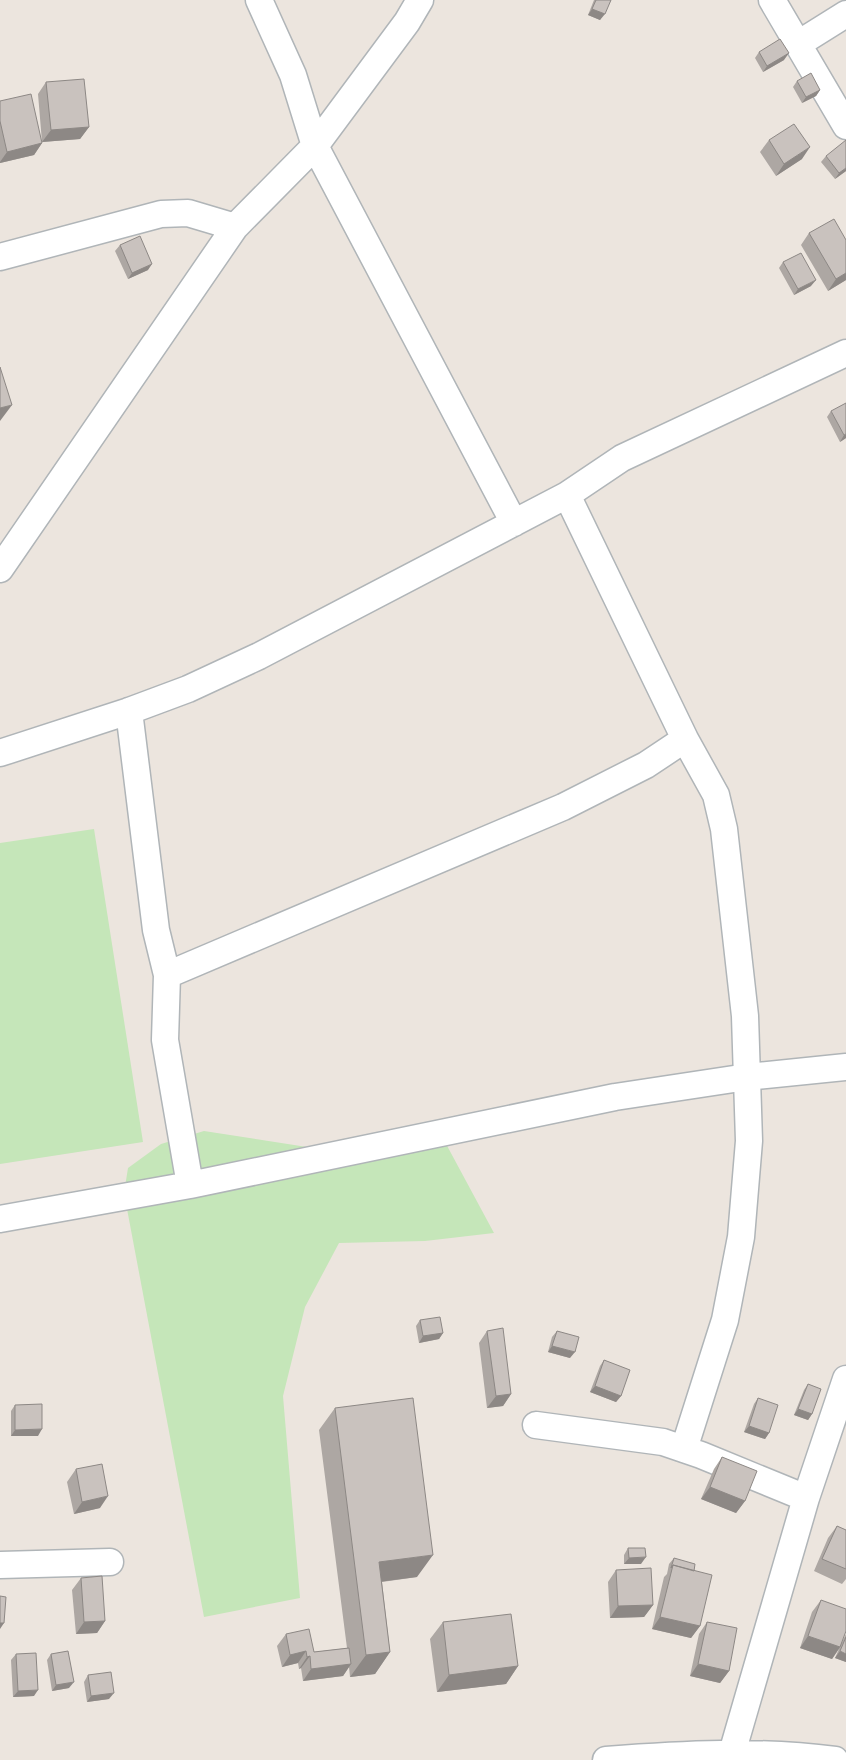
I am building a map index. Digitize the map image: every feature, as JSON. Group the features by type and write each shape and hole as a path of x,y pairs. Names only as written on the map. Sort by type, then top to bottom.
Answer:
{"street":[{"path":"259,0 293,75 315,146 514,523"},
{"path":"0,569 235,228 315,146 407,22 420,0"},
{"path":"772,0 846,126"},
{"path":"798,44 846,14"},
{"path":"0,257 161,214 188,213 235,228"},
{"path":"0,753 129,712 259,656 353,609 567,495 622,458 843,360"},
{"path":"567,495 684,739 716,795 724,829 745,1016 749,1141 741,1237 725,1320 684,1449"},
{"path":"129,712 156,930 167,975 165,1040 190,1185"},
{"path":"167,975 563,807 646,765 684,739"},
{"path":"0,1219 190,1185 616,1097 747,1077 846,1067"},
{"path":"731,1756 806,1498 846,1379"},
{"path":"536,1425 663,1442 806,1498"},
{"path":"0,1565 110,1562"},
{"path":"606,1760 794,1755 835,1760"}],"green space":[{"path":"94,829 143,1142 0,1164 0,843"},
{"path":"204,1131 384,1159 445,1142 494,1233 425,1241 339,1243 305,1307 283,1396 300,1598 204,1617 124,1193 128,1168 161,1144"}],"building":[{"path":"596,0 611,0 605,14 592,9"},
{"path":"780,39 789,53 767,66 759,52"},
{"path":"811,73 820,90 806,97 797,81"},
{"path":"84,79 89,127 51,130 46,82"},
{"path":"31,94 42,143 7,152 0,121 0,101"},
{"path":"794,124 810,147 784,164 769,140"},
{"path":"846,140 846,168 839,173 826,156"},
{"path":"834,219 846,240 846,273 836,279 809,233"},
{"path":"140,236 152,264 132,273 120,245"},
{"path":"801,253 816,280 798,289 783,262"},
{"path":"0,367 12,405 0,408"},
{"path":"846,403 846,434 844,435 831,411"},
{"path":"440,1317 443,1333 423,1336 420,1320"},
{"path":"503,1328 511,1394 496,1396 487,1331"},
{"path":"557,1331 579,1337 575,1352 552,1346"},
{"path":"604,1360 630,1370 621,1396 595,1386"},
{"path":"808,1384 821,1389 812,1414 798,1409"},
{"path":"413,1398 433,1555 379,1562 390,1652 366,1655 335,1408"},
{"path":"758,1398 778,1405 769,1433 749,1426"},
{"path":"42,1404 42,1429 15,1430 15,1405"},
{"path":"722,1457 757,1471 745,1501 710,1487"},
{"path":"102,1464 108,1496 82,1502 76,1469"},
{"path":"837,1526 846,1530 846,1569 822,1559"},
{"path":"628,1548 645,1548 646,1557 629,1558"},
{"path":"674,1558 695,1564 694,1571 673,1565 671,1568"},
{"path":"673,1565 712,1575 700,1626 660,1617"},
{"path":"651,1568 653,1605 618,1606 616,1570"},
{"path":"102,1576 105,1621 84,1622 81,1578"},
{"path":"0,1596 6,1597 4,1623 0,1623"},
{"path":"821,1600 846,1609 846,1631 840,1647 808,1636"},
{"path":"511,1614 518,1666 449,1675 443,1622"},
{"path":"707,1622 737,1628 729,1671 698,1664"},
{"path":"309,1629 314,1652 349,1648 351,1664 311,1669 310,1656 307,1657 306,1651 290,1655 286,1634"},
{"path":"846,1637 846,1654 840,1651"},
{"path":"68,1651 74,1682 56,1685 51,1654"},
{"path":"36,1653 38,1690 18,1691 16,1654"},
{"path":"111,1672 114,1693 91,1696 88,1675"}]}
